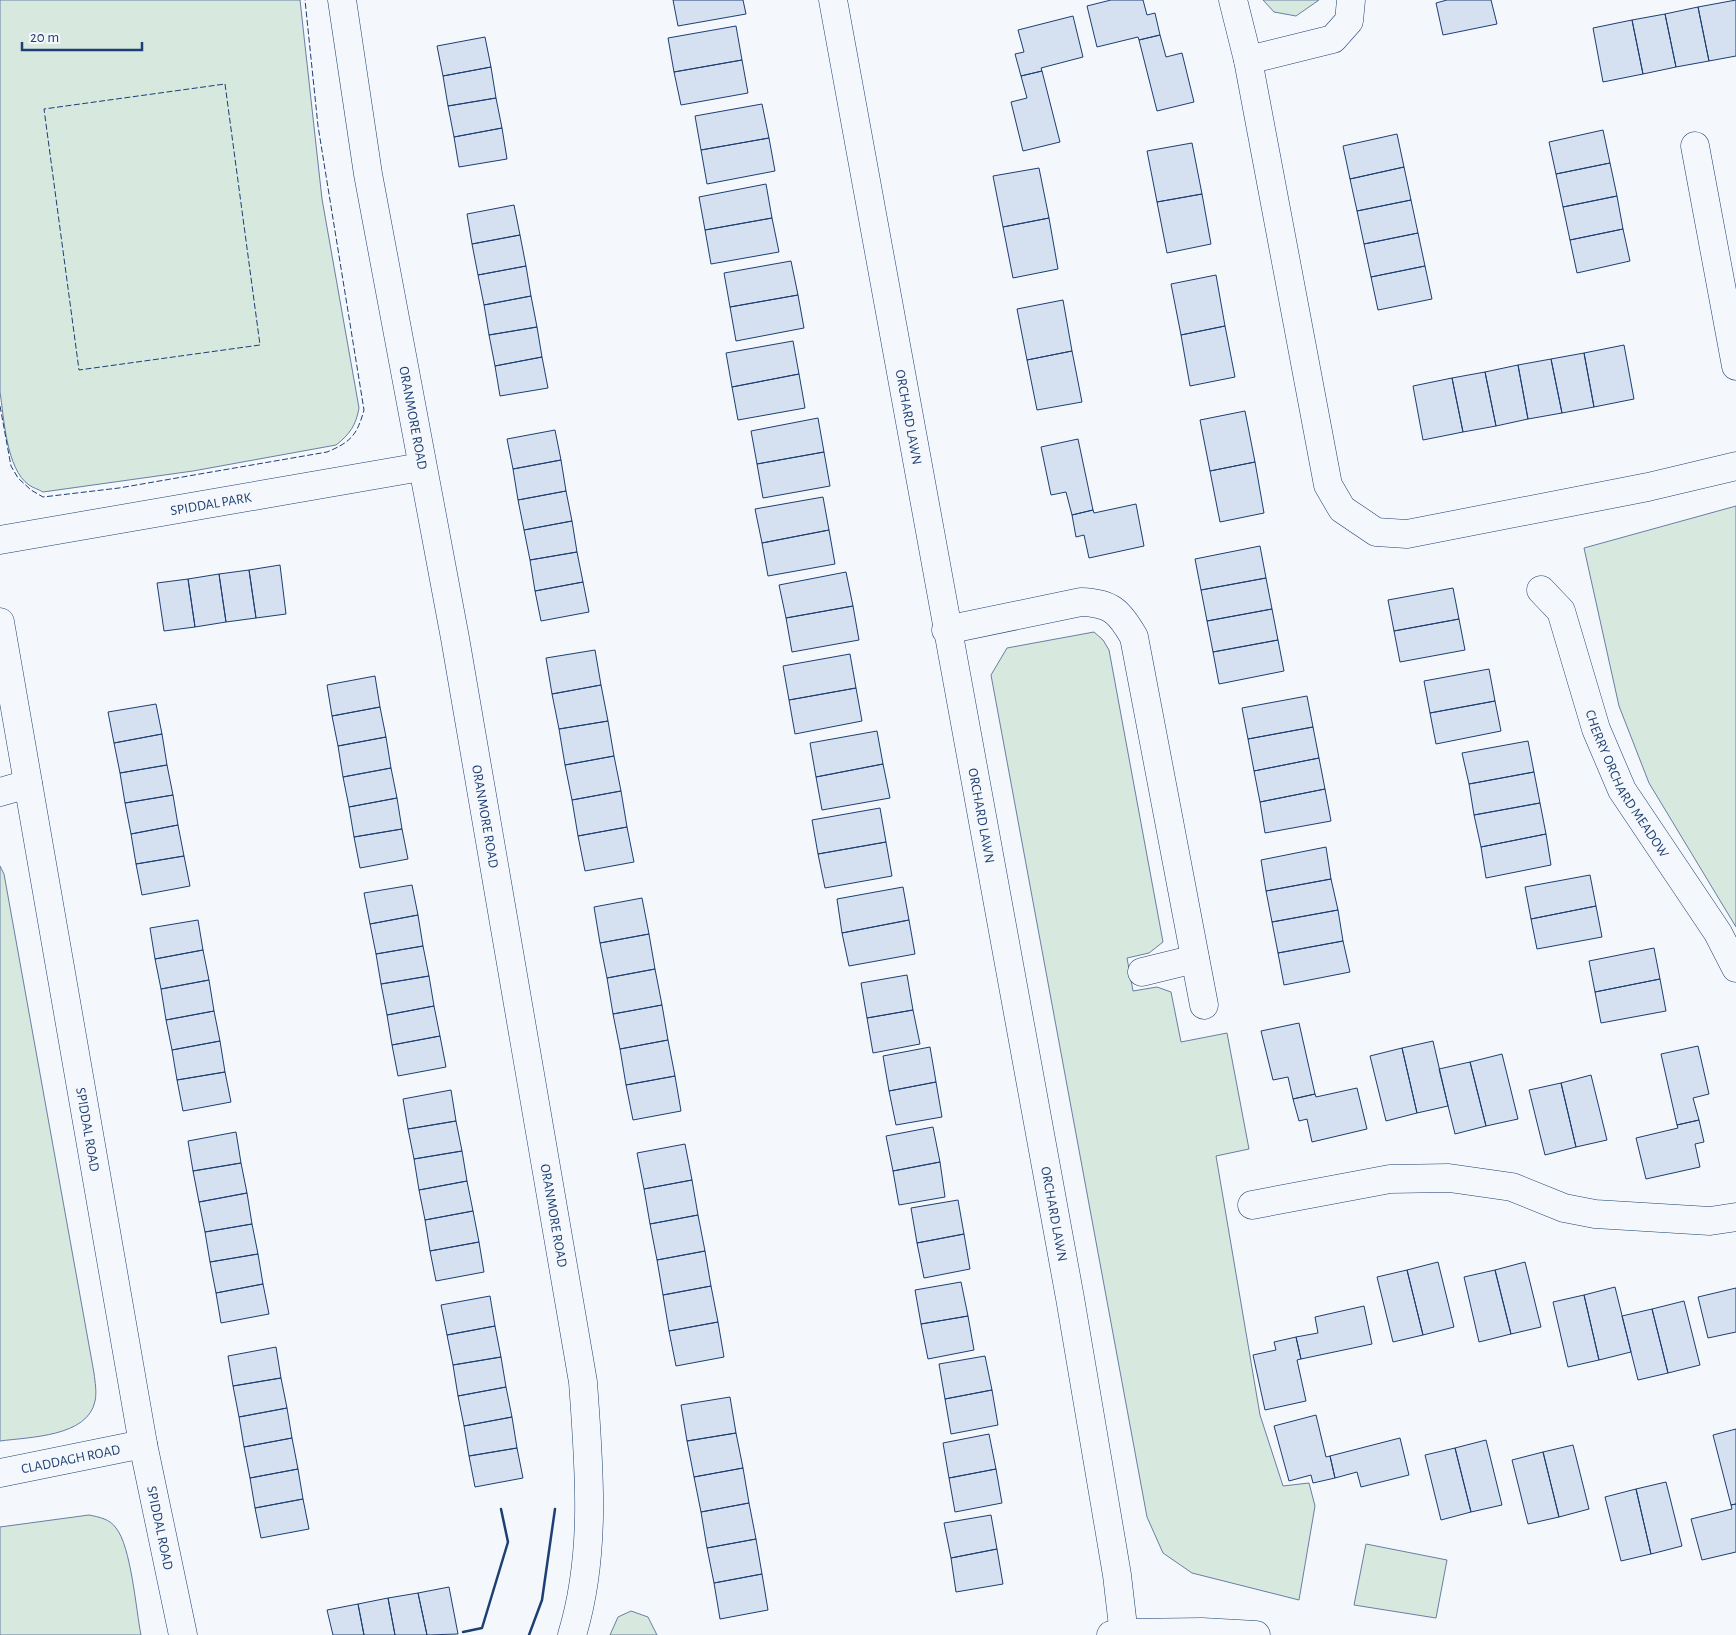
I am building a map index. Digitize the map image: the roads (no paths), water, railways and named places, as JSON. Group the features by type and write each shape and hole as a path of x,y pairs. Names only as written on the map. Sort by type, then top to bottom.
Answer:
{"street":[{"name":"ORANMORE ROAD","path":"342,0 368,174 421,466 457,648 584,1382 590,1497 588,1543 580,1609 572,1635"},
{"name":"ORCHARD LAWN","path":"833,0 946,630 1070,1298 1117,1574 1120,1634"},
{"path":"1233,0 1248,60 1328,485 1342,509 1376,532 1407,534 1648,487 1736,466"},
{"path":"1248,60 1333,39 1349,21 1352,0"},
{"path":"1695,146 1736,366"},
{"name":"SPIDDAL PARK","path":"0,540 421,466"},
{"name":"CHERRY ORCHARD MEADOW","path":"1541,590 1561,611 1596,729 1622,790 1718,933 1736,968"},
{"path":"946,630 1081,602 1100,603 1122,616 1134,637 1204,1005"},
{"name":"SPIDDAL ROAD","path":"0,622 143,1444 183,1635"},
{"path":"0,792 28,784"},
{"path":"1142,972 1195,959"},
{"path":"1252,1205 1390,1179 1448,1178 1512,1187 1564,1208 1594,1214 1710,1220 1736,1217"},
{"name":"CLADDAGH ROAD","path":"0,1473 143,1444"},
{"path":"1120,1634 1202,1632 1256,1635"}]}
